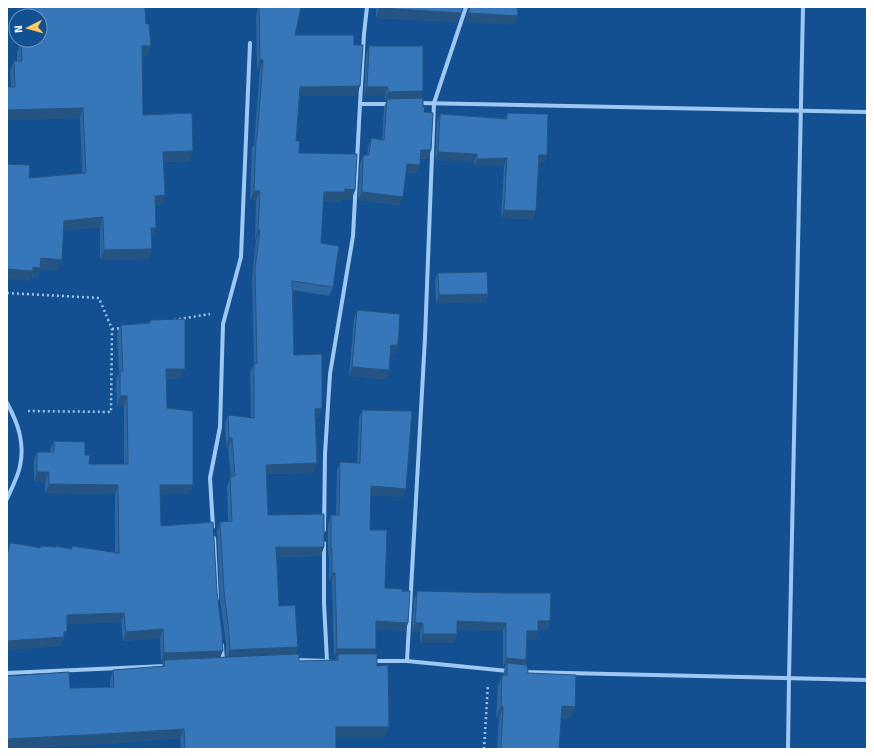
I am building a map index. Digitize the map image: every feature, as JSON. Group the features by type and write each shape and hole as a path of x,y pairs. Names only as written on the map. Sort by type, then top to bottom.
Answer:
{"street":[{"path":"324,534 325,454 330,374 352,236 364,34 367,7"},
{"path":"407,661 425,338 434,103 466,7"},
{"path":"788,749 788,678 803,7"},
{"path":"218,601 210,478 220,427 223,324 242,257 250,42"},
{"path":"411,104 434,103 867,112"},
{"path":"360,104 397,104"},
{"path":"7,403 18,426 21,440 20,467 7,499"},
{"path":"324,541 324,603 327,660"},
{"path":"222,642 223,663"},
{"path":"290,660 334,661"},
{"path":"370,661 407,661 510,671"},
{"path":"215,663 231,663"},
{"path":"7,673 169,666"},
{"path":"517,672 867,680"}],"path":[{"path":"7,293 99,298 112,329 111,412 12,411"},
{"path":"173,320 226,312"},
{"path":"112,329 127,327"},
{"path":"484,749 488,669"}],"building":[{"path":"145,7 146,24 149,24 151,46 142,46 143,115 192,113 193,151 163,152 165,195 155,196 156,228 151,228 152,249 104,250 103,217 64,221 62,260 41,258 40,268 33,267 33,271 7,269 7,164 30,165 29,178 86,173 83,108 7,110 7,87 15,87 14,61 22,61 21,48 48,48 48,8 28,8"},
{"path":"259,7 301,7 295,35 354,35 354,45 363,45 360,86 300,87 296,141 300,141 299,153 357,154 355,190 345,189 345,192 324,192 321,243 339,246 333,287 292,281 294,355 322,354 322,408 315,409 317,463 266,465 268,515 324,514 324,547 276,547 279,606 295,605 298,647 230,650 224,591 220,522 232,521 230,477 235,476 232,438 229,438 228,415 254,418 254,364 257,363 255,269 260,230 258,230 260,191 254,191 256,139 263,60 260,60"},
{"path":"379,7 463,7 461,13"},
{"path":"470,7 517,7 518,16 468,13"},
{"path":"369,46 423,46 423,91 388,92 388,87 367,87"},
{"path":"423,98 423,107 425,107 424,112 433,113 431,150 421,150 420,165 407,164 403,197 362,192 363,155 369,155 371,138 384,140 387,99"},
{"path":"507,113 548,114 547,155 539,155 536,211 504,210 507,158 477,159 477,154 438,152 440,114 507,119"},
{"path":"487,272 488,294 439,295 438,273"},
{"path":"357,310 400,314 398,345 391,345 389,370 352,367"},
{"path":"185,319 185,369 166,369 167,408 193,411 193,485 160,485 161,526 213,522 217,592 223,651 164,653 163,629 126,632 124,613 67,615 67,632 64,632 64,637 7,641 7,556 10,543 40,548 41,546 56,546 72,549 72,546 119,553 118,485 49,484 49,472 37,472 37,452 54,452 54,441 85,442 85,455 90,455 89,464 128,464 127,396 120,396 120,371 123,371 121,325 150,323 150,320"},
{"path":"362,410 412,411 406,489 371,486 370,530 387,530 385,588 410,591 408,623 376,621 376,649 337,649 335,573 332,573 331,515 339,515 340,462 360,463"},
{"path":"417,591 551,593 550,621 538,621 538,631 527,631 526,660 506,658 506,623 457,621 457,634 423,634 423,623 415,623"},
{"path":"299,654 299,661 338,660 338,654 377,654 377,666 388,665 389,727 336,727 336,749 185,749 184,729 7,739 7,676 69,672 70,688 114,687 113,670 165,666 164,660"},
{"path":"507,663 527,665 528,673 576,675 575,707 562,706 559,749 501,749 503,707 501,706 502,675 507,675"}]}
